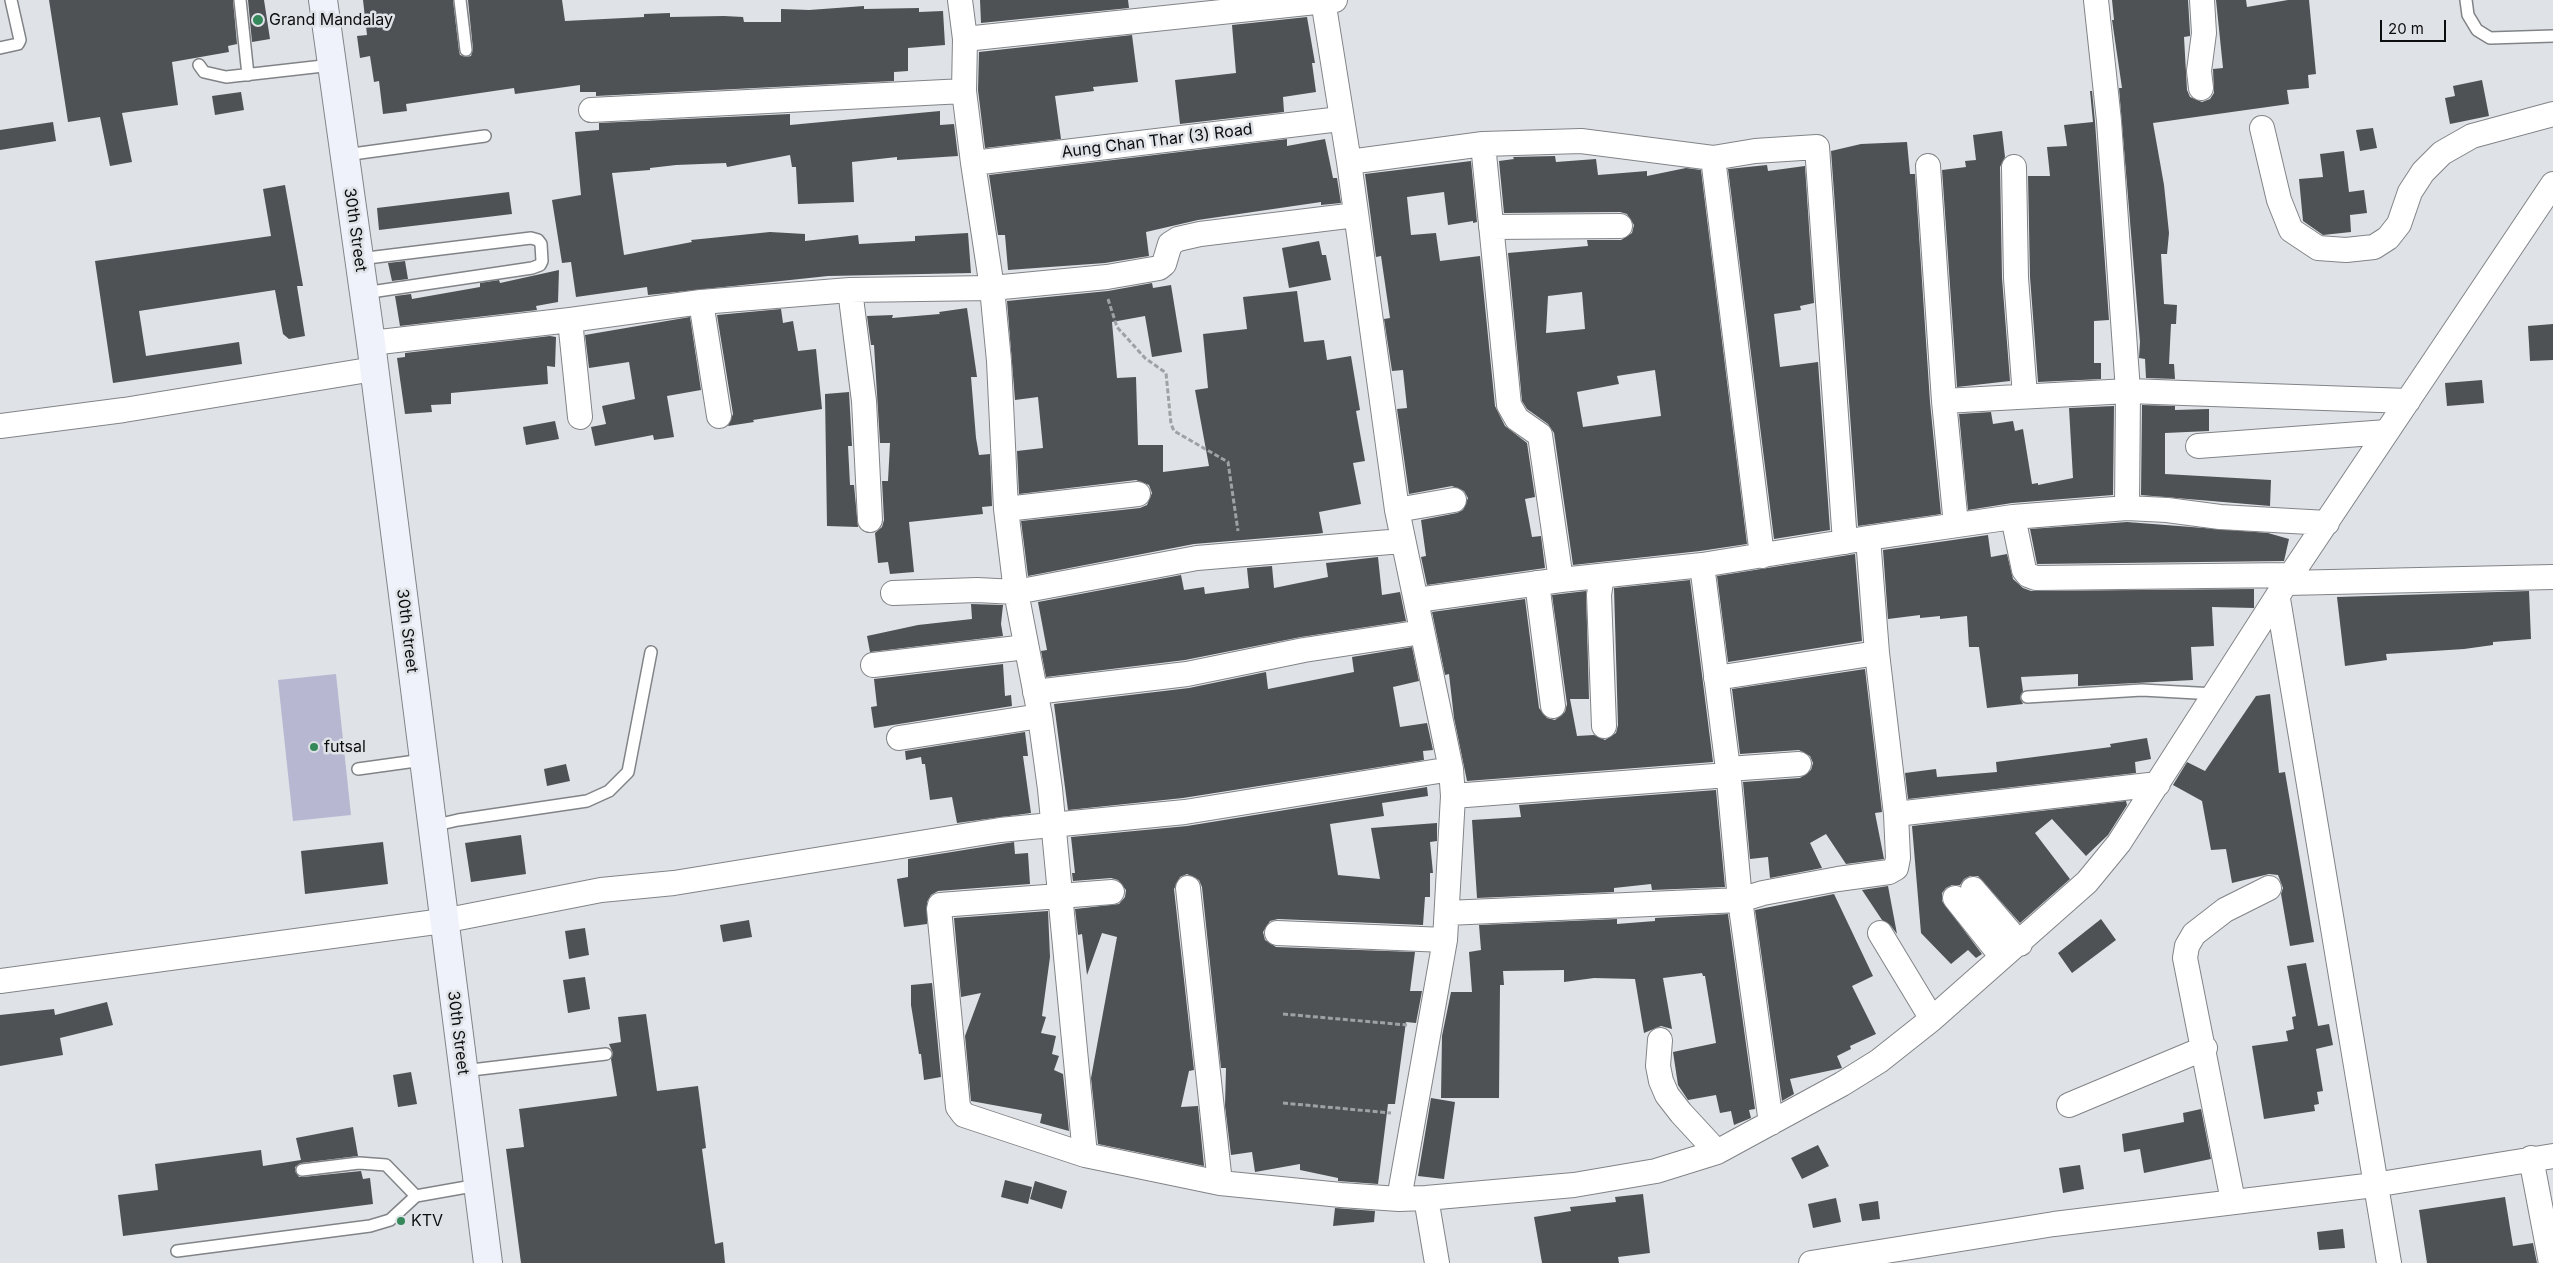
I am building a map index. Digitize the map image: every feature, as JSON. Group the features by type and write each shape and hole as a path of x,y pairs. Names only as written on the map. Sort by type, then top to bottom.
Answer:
{"main road":[{"name":"30th Street","path":"324,0 371,343 488,1263"}],"street":[{"path":"960,0 965,39 964,92 972,163 992,288 999,361 1006,510 1016,592 1040,716 1085,1156"},
{"path":"965,39 1327,0 1340,119 1349,162 1402,542 1417,600 1451,770 1453,796 1444,940 1399,1198"},
{"path":"2096,0 2109,120 2128,391 2127,508"},
{"path":"2201,88 2200,71 2204,33 2202,0"},
{"path":"591,110 964,92"},
{"path":"2262,128 2279,200 2291,230 2318,248 2346,250 2374,247 2388,238 2399,224 2410,192 2423,172 2442,152 2472,136 2553,114"},
{"name":"Aung Chan Thar (3) Road","path":"972,163 1340,119"},
{"path":"1349,162 1483,144 1581,141 1713,158 1755,151 1817,147 1856,540 1877,653 1896,814 1898,858 1896,868 1889,872 1763,893 1740,900 1447,913"},
{"path":"1483,144 1509,405 1517,419 1540,435 1561,580"},
{"path":"1713,158 1762,556"},
{"path":"1928,166 1944,401 1956,525"},
{"path":"2014,167 2016,278 2025,396"},
{"path":"1112,892 940,905 958,1107 964,1114 1085,1156 1220,1184 1341,1196 1426,1198 1574,1185 1656,1172 1717,1152 1842,1084 1879,1061 1932,1019 2087,882 2119,843 2326,523 2553,184"},
{"path":"371,343 570,320 701,302 850,290 992,288 1107,276 1159,268 1164,264 1170,244 1178,239 1200,234 1356,215"},
{"path":"1491,227 1620,226"},
{"path":"850,290 864,401 870,520"},
{"path":"701,302 719,416"},
{"path":"570,320 580,417"},
{"path":"0,426 124,410 374,369"},
{"path":"1944,401 2128,391 2408,401"},
{"path":"2198,446 2387,432"},
{"path":"1006,510 1138,494"},
{"path":"1397,510 1454,500"},
{"path":"1417,600 1561,580 1702,565 1956,525 2127,508 2166,510 2220,517 2326,523"},
{"path":"2014,518 2024,570 2028,575 2036,578 2285,586 2553,577"},
{"path":"893,593 977,590 1016,592 1197,558 1402,542"},
{"path":"1702,565 1728,772 1740,900 1771,1123"},
{"path":"1602,576 1599,595 1604,726"},
{"path":"1537,583 1553,706"},
{"path":"2285,586 2374,1184 2389,1263"},
{"path":"1035,692 1187,674 1304,650 1422,632"},
{"path":"872,665 1026,648"},
{"path":"1716,678 1877,653"},
{"path":"899,738 1040,716"},
{"path":"1453,796 1728,772 1798,764"},
{"path":"0,981 443,921 601,890 674,883 1000,830 1185,812 1451,770"},
{"path":"1896,814 2158,784"},
{"path":"1188,888 1220,1184"},
{"path":"2234,1201 2205,1048 2185,958 2187,946 2194,934 2225,910 2269,888"},
{"path":"1964,894 2011,951"},
{"path":"1880,933 1932,1019"},
{"path":"1277,934 1444,940"},
{"path":"1660,1040 1658,1066 1661,1081 1667,1094 1680,1113 1717,1152"},
{"path":"2069,1105 2205,1048"},
{"path":"1811,1263 2054,1224 2374,1184 2542,1157 2551,1263"},
{"path":"1426,1198 1437,1263"}],"lane":[{"path":"0,48 18,44 20,40 11,0"},
{"path":"240,0 248,75"},
{"path":"460,0 466,50"},
{"path":"2466,0 2468,14 2477,30 2490,38 2553,36"},
{"path":"199,65 204,72 214,75 248,75 332,65"},
{"path":"345,155 486,136"},
{"path":"359,259 530,238 538,240 541,244 542,260 540,265 532,268 364,293"},
{"path":"431,826 458,820 588,802 609,791 628,772 651,652"},
{"path":"2027,697 2142,690 2217,694"},
{"path":"358,769 423,760"},
{"path":"463,1071 606,1054"},
{"path":"302,1170 359,1163 386,1165 416,1196"},
{"path":"177,1251 370,1226 390,1220 416,1196 478,1185"}],"path":[{"path":"1107,276 1108,301 1117,327 1145,358 1166,373 1171,424 1174,431 1228,462 1242,554"},
{"path":"1283,1014 1430,1028"},
{"path":"1282,1103 1414,1115"}],"shaded area":[{"name":"futsal","path":"336,674 351,815 293,821 278,680"}],"building":[{"path":"49,0 233,0 237,44 228,46 229,52 172,62 178,105 122,113 132,162 110,166 100,117 68,122"},
{"name":"Grand Mandalay","path":"248,0 264,0 270,39 252,42"},
{"path":"363,0 453,0 459,51 460,55 466,57 471,56 473,49 468,0 562,0 565,21 644,17 644,14 670,13 670,17 724,16 743,17 744,22 781,22 781,9 809,10 864,6 864,9 919,8 919,12 943,11 945,45 908,48 908,71 894,72 894,81 596,96 596,92 580,92 580,85 515,94 514,88 406,104 407,111 383,114 379,81 374,82 370,56 360,58 357,36 367,35"},
{"path":"980,0 1128,0 1129,8 981,23"},
{"path":"2112,0 2188,0 2190,36 2184,37 2187,90 2190,97 2202,102 2210,99 2214,93 2213,69 2223,68 2216,0 2246,0 2247,7 2288,0 2309,0 2316,74 2308,75 2309,88 2287,90 2289,104 2153,123 2164,185 2169,233 2167,254 2161,254 2164,304 2177,305 2176,324 2171,324 2169,364 2174,364 2175,379 2146,378 2145,359 2139,358 2140,342 2119,88 2122,88 2112,20 2114,20"},
{"path":"1307,17 1315,63 1312,63 1316,92 1283,97 1284,112 1180,124 1175,80 1236,73 1232,25"},
{"path":"1132,35 1138,82 1093,87 1094,91 1055,96 1061,139 985,148 978,90 979,52"},
{"path":"2482,80 2489,116 2450,124 2445,98 2455,96 2453,86"},
{"path":"2090,91 2092,91 2095,122 2109,320 2094,321 2094,363 2101,363 2101,379 2038,382 2030,277 2028,176 2050,176 2047,147 2067,146 2064,125 2093,122"},
{"path":"241,92 244,110 215,115 212,96"},
{"path":"940,111 940,125 954,124 958,156 897,160 897,157 852,162 854,202 798,204 796,167 792,167 790,155 727,167 726,163 676,165 650,168 650,170 612,173 624,255 692,242 691,240 770,232 805,234 805,241 858,235 859,244 915,241 915,236 968,233 971,273 828,276 648,295 647,287 576,297 571,262 562,263 552,200 581,195 575,132 599,130 599,123 790,114 790,125"},
{"path":"53,122 56,141 0,150 0,130"},
{"path":"2373,128 2377,148 2360,151 2356,130"},
{"path":"2002,131 2005,157 2000,167 2002,278 2010,381 1957,387 1942,170 1966,167 1965,161 1976,160 1973,135"},
{"path":"1287,139 1287,146 1325,139 1333,178 1337,178 1341,203 1321,205 1321,202 1198,220 1146,232 1149,256 1105,263 1008,270 1005,235 998,235 989,175"},
{"path":"1907,142 1910,174 1915,174 1930,402 1941,514 1858,526 1831,151 1861,144"},
{"path":"2344,151 2349,192 2364,190 2367,213 2350,215 2351,232 2323,235 2303,221 2299,179 2323,177 2320,154"},
{"path":"1555,156 1556,162 1596,159 1598,175 1647,171 1647,176 1686,168 1701,170 1747,544 1573,565 1554,433 1548,424 1527,409 1522,401 1508,253 1588,246 1587,240 1621,240 1632,233 1634,225 1627,214 1620,212 1504,213 1499,161 1514,159 1513,157","holes":["1582,292 1585,329 1546,333 1548,296","1655,370 1661,416 1583,427 1577,392 1619,384 1617,376"]},
{"path":"1471,161 1477,222 1448,225 1444,192 1407,197 1411,235 1436,233 1440,261 1480,256 1495,406 1505,426 1527,443 1535,497 1525,499 1532,537 1541,536 1545,568 1427,585 1421,557 1426,556 1421,520 1457,513 1463,510 1468,498 1464,491 1452,486 1409,494 1397,409 1407,408 1403,370 1392,371 1384,319 1390,318 1381,256 1376,257 1365,174"},
{"path":"1767,165 1768,171 1805,166 1814,303 1800,306 1801,310 1774,314 1780,367 1818,362 1830,530 1774,539 1728,169"},
{"path":"285,185 303,286 297,286 305,336 289,339 283,334 275,290 139,311 146,356 239,342 242,364 113,383 95,261 271,236 263,189"},
{"path":"509,192 512,214 379,230 377,208"},
{"path":"1319,241 1322,255 1326,255 1331,280 1289,288 1282,248"},
{"path":"405,261 408,279 392,281 388,263"},
{"path":"559,270 558,302 536,306 537,310 400,326 395,296 411,294 412,299 480,287 480,283 499,280 500,283"},
{"path":"1152,283 1153,288 1171,285 1182,352 1152,357 1145,316 1112,322 1117,378 1136,377 1138,445 1163,445 1163,472 1209,466 1195,390 1208,388 1203,334 1247,329 1243,297 1297,291 1304,342 1324,340 1327,360 1351,356 1360,410 1356,411 1365,461 1353,463 1361,504 1319,512 1323,533 1194,544 1028,576 1021,521 1140,508 1147,505 1152,493 1149,485 1136,480 1019,494 1017,451 1043,448 1038,397 1015,400 1007,301 1108,291"},
{"path":"967,308 977,377 971,377 976,438 979,455 990,454 992,506 982,507 983,514 909,522 914,572 890,574 888,562 878,563 875,533 882,527 884,520 882,481 888,481 890,443 880,443 874,345 871,345 867,316 893,315 892,318 940,314 939,312"},
{"path":"781,309 783,323 793,321 798,351 816,349 822,409 728,426 733,414 717,315"},
{"path":"690,317 701,390 667,396 674,437 654,440 653,435 595,446 591,427 606,424 602,406 635,399 629,362 589,368 585,335"},
{"path":"2553,324 2553,360 2530,361 2528,326"},
{"path":"550,336 556,337 555,367 547,366 548,384 451,393 451,404 431,405 432,412 405,414 397,358 405,357 405,353"},
{"path":"2482,380 2484,403 2447,406 2445,383"},
{"path":"849,392 852,446 848,446 850,485 854,485 858,527 827,526 825,394"},
{"path":"2142,405 2175,406 2175,410 2209,409 2209,431 2165,433 2165,474 2271,480 2270,506 2141,495"},
{"path":"2114,406 2113,495 2012,503 1968,510 1959,414 1991,412 1993,424 2013,421 2015,431 2023,429 2032,484 2038,483 2038,485 2073,478 2069,408"},
{"path":"555,421 559,439 526,445 523,427"},
{"path":"2127,522 2268,533 2289,539 2284,561 2037,564 2030,529"},
{"path":"1988,535 1991,557 2007,554 2013,579 2023,588 2031,591 2254,589 2254,608 2212,607 2214,646 2191,647 2193,680 2078,686 2078,674 2021,677 2023,691 2020,698 2023,704 1987,708 1979,647 1969,647 1967,616 1940,619 1940,616 1920,618 1920,615 1888,619 1883,550"},
{"path":"1855,554 1862,641 1728,662 1717,576"},
{"path":"1378,557 1382,595 1400,592 1406,621 1301,637 1185,660 1046,677 1041,651 1047,650 1038,602 1181,575 1184,590 1204,587 1205,594 1249,588 1247,568 1272,566 1274,588 1328,577 1326,563"},
{"path":"1690,580 1713,762 1467,781 1454,718 1449,674 1445,675 1432,612 1525,599 1539,708 1547,718 1555,720 1565,712 1567,704 1552,595 1586,591 1589,699 1570,699 1577,736 1594,735 1605,740 1616,733 1618,725 1614,588"},
{"path":"2529,591 2531,639 2493,642 2493,645 2464,649 2386,654 2387,660 2345,666 2337,597"},
{"path":"971,604 1003,605 1001,624 1003,636 870,652 867,636 918,625 972,619"},
{"path":"1412,647 1419,681 1393,687 1400,727 1427,723 1433,750 1423,751 1424,760 1183,798 1068,810 1054,704 1189,688 1266,672 1268,689 1354,672 1352,657"},
{"path":"1003,664 1005,696 1011,695 1012,706 874,728 871,707 877,706 874,679"},
{"path":"1865,669 1882,812 1875,813 1884,859 1846,864 1826,834 1810,843 1822,868 1770,878 1768,857 1750,859 1743,782 1800,778 1811,770 1813,763 1810,756 1799,750 1740,754 1732,689"},
{"path":"2270,694 2279,773 2285,772 2314,942 2290,946 2281,894 2283,888 2278,875 2269,874 2232,883 2226,849 2211,850 2202,801 2173,785 2187,762 2205,771 2256,696"},
{"path":"1025,732 1028,756 1023,756 1031,813 957,823 952,797 930,800 925,764 922,764 921,757 906,760 905,751"},
{"path":"2147,738 2151,759 2135,762 2136,773 1908,799 1905,773 1936,769 1937,777 1997,772 1996,762 2111,747 2110,744"},
{"path":"566,764 570,781 547,786 544,769"},
{"path":"1427,787 1428,796 1382,803 1384,816 1330,824 1338,875 1380,879 1371,828 1437,823 1437,841 1430,842 1433,873 1430,873 1430,897 1425,897 1423,925 1278,919 1270,921 1263,932 1265,940 1276,947 1415,952 1410,991 1422,991 1416,1023 1406,1022 1395,1104 1388,1104 1378,1184 1338,1181 1338,1178 1300,1170 1300,1164 1255,1172 1252,1152 1231,1155 1225,1106 1226,1068 1221,1068 1202,887 1199,880 1187,874 1180,877 1174,889 1194,1070 1189,1071 1181,1107 1198,1106 1204,1166 1098,1144 1091,1078 1117,937 1102,933 1087,975 1082,934 1078,935 1075,909 1119,904 1125,897 1126,890 1118,880 1111,878 1073,881 1072,873 1075,873 1071,837 1187,826"},
{"path":"1716,790 1725,887 1652,890 1651,884 1614,888 1614,892 1477,898 1472,820 1521,817 1519,805"},
{"path":"2126,801 2127,805 2108,835 2086,856 2052,819 2035,833 2070,879 2020,923 1978,876 1970,876 1964,879 1960,885 1952,885 1946,888 1942,893 1942,901 1982,954 1976,958 1968,950 1951,964 1921,933 1912,826"},
{"path":"521,835 526,874 471,882 465,843"},
{"path":"383,842 388,884 305,894 301,851"},
{"path":"1014,842 1015,854 1028,853 1030,884 938,891 931,895 927,902 927,924 904,927 897,879 908,877 908,859"},
{"path":"1888,886 1897,934 1891,926 1882,920 1862,890"},
{"path":"1834,894 1873,976 1852,986 1876,1034 1850,1046 1851,1049 1837,1056 1842,1068 1790,1079 1794,1094 1782,1101 1755,910"},
{"path":"1048,911 1050,957 1042,1016 1046,1017 1041,1033 1056,1036 1052,1054 1059,1056 1054,1070 1063,1074 1069,1131 1040,1123 1042,1114 971,1101 965,1036 981,993 961,997 954,918"},
{"path":"1728,914 1755,1109 1749,1110 1751,1118 1734,1125 1731,1111 1720,1113 1716,1095 1688,1100 1678,1085 1673,1052 1716,1043 1705,976 1702,973 1663,978 1672,1029 1661,1026 1644,1033 1635,979 1594,978 1564,982 1564,970 1503,971 1504,985 1500,985 1499,1098 1441,1098 1442,1036 1451,992 1472,992 1469,952 1481,950 1479,925 1617,919 1617,924 1655,921 1655,918"},
{"path":"2101,919 2116,940 2072,973 2058,953"},
{"path":"749,920 752,937 723,942 720,925"},
{"path":"585,928 589,955 569,959 565,931"},
{"path":"2306,963 2318,1026 2329,1024 2333,1045 2316,1049 2323,1091 2317,1092 2319,1104 2314,1105 2315,1111 2264,1119 2252,1046 2288,1041 2286,1031 2294,1029 2292,1017 2296,1016 2287,966"},
{"path":"585,977 590,1009 568,1013 563,980"},
{"path":"932,983 941,1077 924,1080 911,1005 911,985"},
{"path":"107,1002 113,1025 60,1038 63,1055 0,1066 0,1015 54,1009 55,1015"},
{"path":"646,1014 657,1091 698,1086 706,1148 702,1149 715,1244 723,1242 725,1263 521,1263 506,1149 524,1147 519,1109 617,1096 611,1059 613,1053 609,1044 621,1042 618,1017"},
{"path":"411,1072 417,1104 398,1107 393,1075"},
{"path":"1431,1098 1455,1102 1444,1179 1418,1176"},
{"path":"2201,1109 2211,1159 2144,1173 2140,1149 2124,1152 2122,1134 2184,1122 2183,1113"},
{"path":"353,1127 358,1156 301,1163 295,1167 295,1171 299,1177 303,1177 361,1171 363,1179 370,1178 373,1204 123,1236 118,1195 158,1190 155,1164 261,1150 263,1166 301,1160 296,1138"},
{"path":"1818,1145 1829,1166 1802,1179 1791,1158"},
{"path":"2080,1165 2084,1189 2063,1193 2059,1168"},
{"path":"1005,1180 1032,1187 1028,1204 1001,1197"},
{"path":"1035,1181 1067,1191 1062,1209 1030,1199"},
{"path":"1643,1194 1650,1253 1618,1257 1619,1263 1542,1263 1534,1217 1571,1211 1570,1207 1616,1202 1615,1197"},
{"path":"2505,1197 2513,1246 2533,1243 2537,1263 2427,1263 2419,1210"},
{"path":"1836,1198 1841,1222 1813,1228 1808,1204"},
{"path":"1878,1201 1880,1219 1862,1221 1859,1204"},
{"path":"1335,1208 1375,1211 1374,1222 1333,1226"},
{"path":"2343,1229 2345,1248 2319,1250 2317,1232"}],"place":[{"name":"Grand Mandalay","path":"258,20"},
{"name":"futsal","path":"314,747"},
{"name":"KTV","path":"401,1221"}]}
